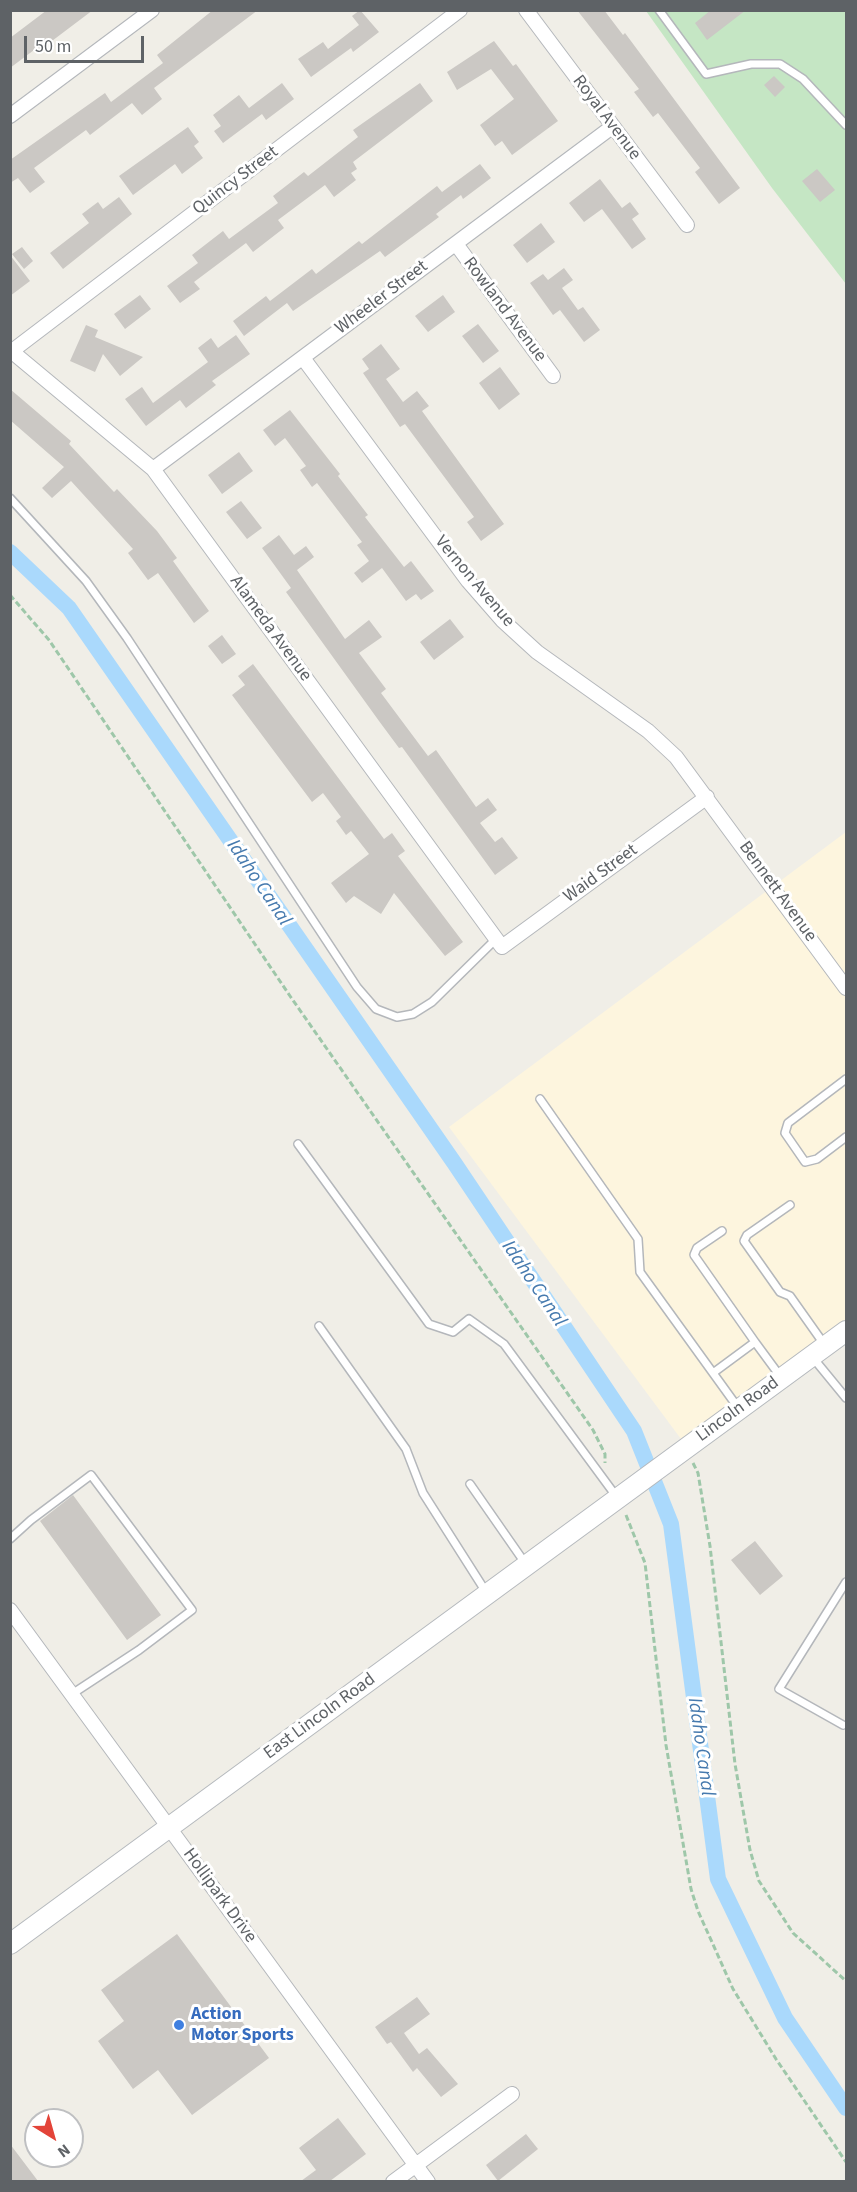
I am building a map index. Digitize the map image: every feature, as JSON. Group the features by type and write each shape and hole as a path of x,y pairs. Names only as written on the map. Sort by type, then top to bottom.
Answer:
{"main road":[{"name":"Lincoln Road","path":"624,1494 846,1331"},
{"name":"East Lincoln Road","path":"10,1944 624,1494"}],"street":[{"path":"10,116 152,10"},
{"name":"Quincy Street","path":"11,351 460,10"},
{"name":"Royal Avenue","path":"526,10 687,225"},
{"name":"Wheeler Street","path":"153,470 612,127"},
{"name":"Rowland Avenue","path":"456,244 554,376"},
{"name":"Alameda Avenue","path":"11,351 153,470 496,939"},
{"name":"Vernon Avenue","path":"303,358 468,581 502,620 537,652 648,730 676,757 707,797"},
{"name":"Waid Street","path":"496,939 502,946 707,797"},
{"name":"Bennett Avenue","path":"707,797 846,988"},
{"name":"Hollipark Drive","path":"10,1610 428,2181"},
{"path":"393,2181 512,2094"}],"lane":[{"path":"659,10 706,74 751,64 780,64 803,79 846,125"},
{"path":"10,498 86,581 128,638 357,987 376,1009 397,1017 413,1014 432,1002 496,939"},
{"path":"846,1079 789,1123 784,1133 805,1162 817,1159 846,1137"},
{"path":"540,1099 638,1239 639,1272 739,1410"},
{"path":"298,1144 429,1324 453,1332 468,1319 504,1344 598,1471 624,1494"},
{"path":"789,1205 747,1235 744,1241 780,1292 790,1296 846,1398"},
{"path":"722,1231 697,1248 694,1255 782,1378"},
{"path":"319,1326 406,1449 423,1493 487,1594"},
{"path":"713,1373 755,1342"},
{"path":"10,1539 31,1520 91,1476 192,1610 139,1650 72,1694"},
{"path":"470,1484 527,1565"},
{"path":"843,1725 779,1689 846,1582"}],"path":[{"path":"10,595 49,640 304,1015 593,1430 605,1455 604,1464 598,1471"},
{"path":"684,1450 698,1473 710,1546 735,1764 750,1850 759,1881 793,1933 846,1981"},
{"path":"624,1494 645,1563 666,1745 691,1889 698,1911 733,1989 846,2162"}],"shaded area":[{"path":"846,832 846,1331 687,1447 449,1127"}],"green space":[{"path":"646,11 846,11 846,284 772,188"}],"building":[{"path":"47,10 93,10 40,50 38,47 10,68 10,38"},
{"path":"213,10 258,10 154,88 162,99 142,115 132,103 90,135 86,130 34,168 45,182 30,193 18,178 10,183 10,160 105,93 111,102 163,63 157,55"},
{"path":"360,10 379,32 353,52 351,48 311,77 298,59 323,42 328,49 359,25 352,16"},
{"path":"577,10 604,10 623,35 625,33 740,188 719,204 695,172 700,168 658,113 653,117 634,92 639,89"},
{"path":"711,10 746,10 707,40 695,23"},
{"path":"494,41 513,66 516,64 558,121 512,155 502,141 495,146 480,125 514,99 491,69 457,90 447,72"},
{"path":"774,76 785,87 775,97 764,85"},
{"path":"282,83 294,99 266,120 262,114 223,143 214,131 221,126 213,115 239,95 249,108"},
{"path":"420,83 433,101 353,162 357,169 351,173 356,180 334,197 325,185 278,220 284,228 253,252 246,243 194,282 200,289 180,303 167,286 198,263 192,255 223,231 229,239 278,203 273,196 304,172 308,176 358,137 353,130"},
{"path":"188,127 199,142 194,146 203,158 182,174 175,164 133,195 119,176"},
{"path":"480,164 491,178 463,199 461,195 436,214 439,217 385,257 380,251 293,311 287,303 244,336 233,321 266,296 270,301 312,269 316,274 359,241 362,244 437,186 442,192"},
{"path":"817,169 835,190 820,202 802,181"},
{"path":"600,179 622,208 630,202 639,214 632,219 646,239 632,249 602,209 584,222 569,203"},
{"path":"119,197 132,214 63,269 50,253 89,223 82,214 98,202 103,209"},
{"path":"541,223 555,242 527,263 513,245"},
{"path":"22,247 33,261 24,269 12,254"},
{"path":"10,255 30,281 10,296"},
{"path":"564,268 573,280 562,288 578,310 583,307 600,330 584,342 560,310 553,315 530,283 543,274 548,280"},
{"path":"140,295 151,309 125,329 114,314"},
{"path":"443,295 455,312 428,332 415,316"},
{"path":"478,324 499,351 483,363 462,336"},
{"path":"86,325 98,330 95,337 143,357 120,376 103,354 95,372 70,361"},
{"path":"236,335 250,354 212,381 216,385 186,408 180,400 146,426 125,399 142,387 153,403 208,362 198,348 211,338 218,348"},
{"path":"381,344 400,369 386,379 403,402 417,391 429,406 422,411 504,524 481,541 467,522 474,517 405,424 400,427 363,373 369,369 362,359"},
{"path":"500,367 520,394 499,410 479,383"},
{"path":"10,389 71,441 69,444 114,492 117,489 157,531 177,558 173,561 209,611 194,623 158,573 148,580 128,553 133,549 71,481 52,498 42,488 64,467 10,420"},
{"path":"290,410 340,474 338,476 368,515 365,517 404,567 411,561 434,591 421,600 416,594 406,601 382,568 362,583 354,573 369,561 357,545 362,542 317,483 312,487 300,470 306,466 285,438 275,446 263,430"},
{"path":"239,452 253,471 222,494 208,475"},
{"path":"241,501 262,528 247,539 226,512"},
{"path":"279,535 294,555 306,546 314,557 297,570 345,639 369,620 382,637 359,653 386,689 381,693 428,756 436,750 476,807 488,798 497,810 480,823 495,842 502,837 518,858 495,875 402,747 399,748 379,721 286,592 291,588 262,548"},
{"path":"450,619 464,637 434,660 420,642"},
{"path":"222,635 236,654 222,664 208,646"},
{"path":"253,664 384,839 392,833 405,851 398,856 463,942 445,956 394,893 381,914 354,896 346,903 331,883 369,854 351,831 346,835 336,821 341,817 323,793 312,802 232,695 245,685 238,676"},
{"path":"73,1495 161,1615 127,1640 40,1521"},
{"path":"755,1541 783,1576 760,1595 731,1560"},
{"path":"177,1934 269,2058 192,2115 158,2070 133,2089 98,2041 124,2021 101,1990"},
{"path":"417,1997 430,2014 404,2033 419,2054 427,2048 458,2084 441,2097 417,2068 413,2072 391,2042 387,2044 375,2027"},
{"path":"338,2118 366,2154 330,2181 301,2181 316,2170 299,2148"},
{"path":"526,2134 538,2149 498,2181 486,2165"},
{"path":"10,2144 24,2162 24,2168 28,2168 38,2181 10,2181"}],"waterway":[{"name":"Idaho Canal","path":"10,552 69,608 455,1164 634,1431 671,1524 718,1879 785,2018 846,2108"}],"place":[{"name":"Action Motor Sports","path":"179,2025"}]}
